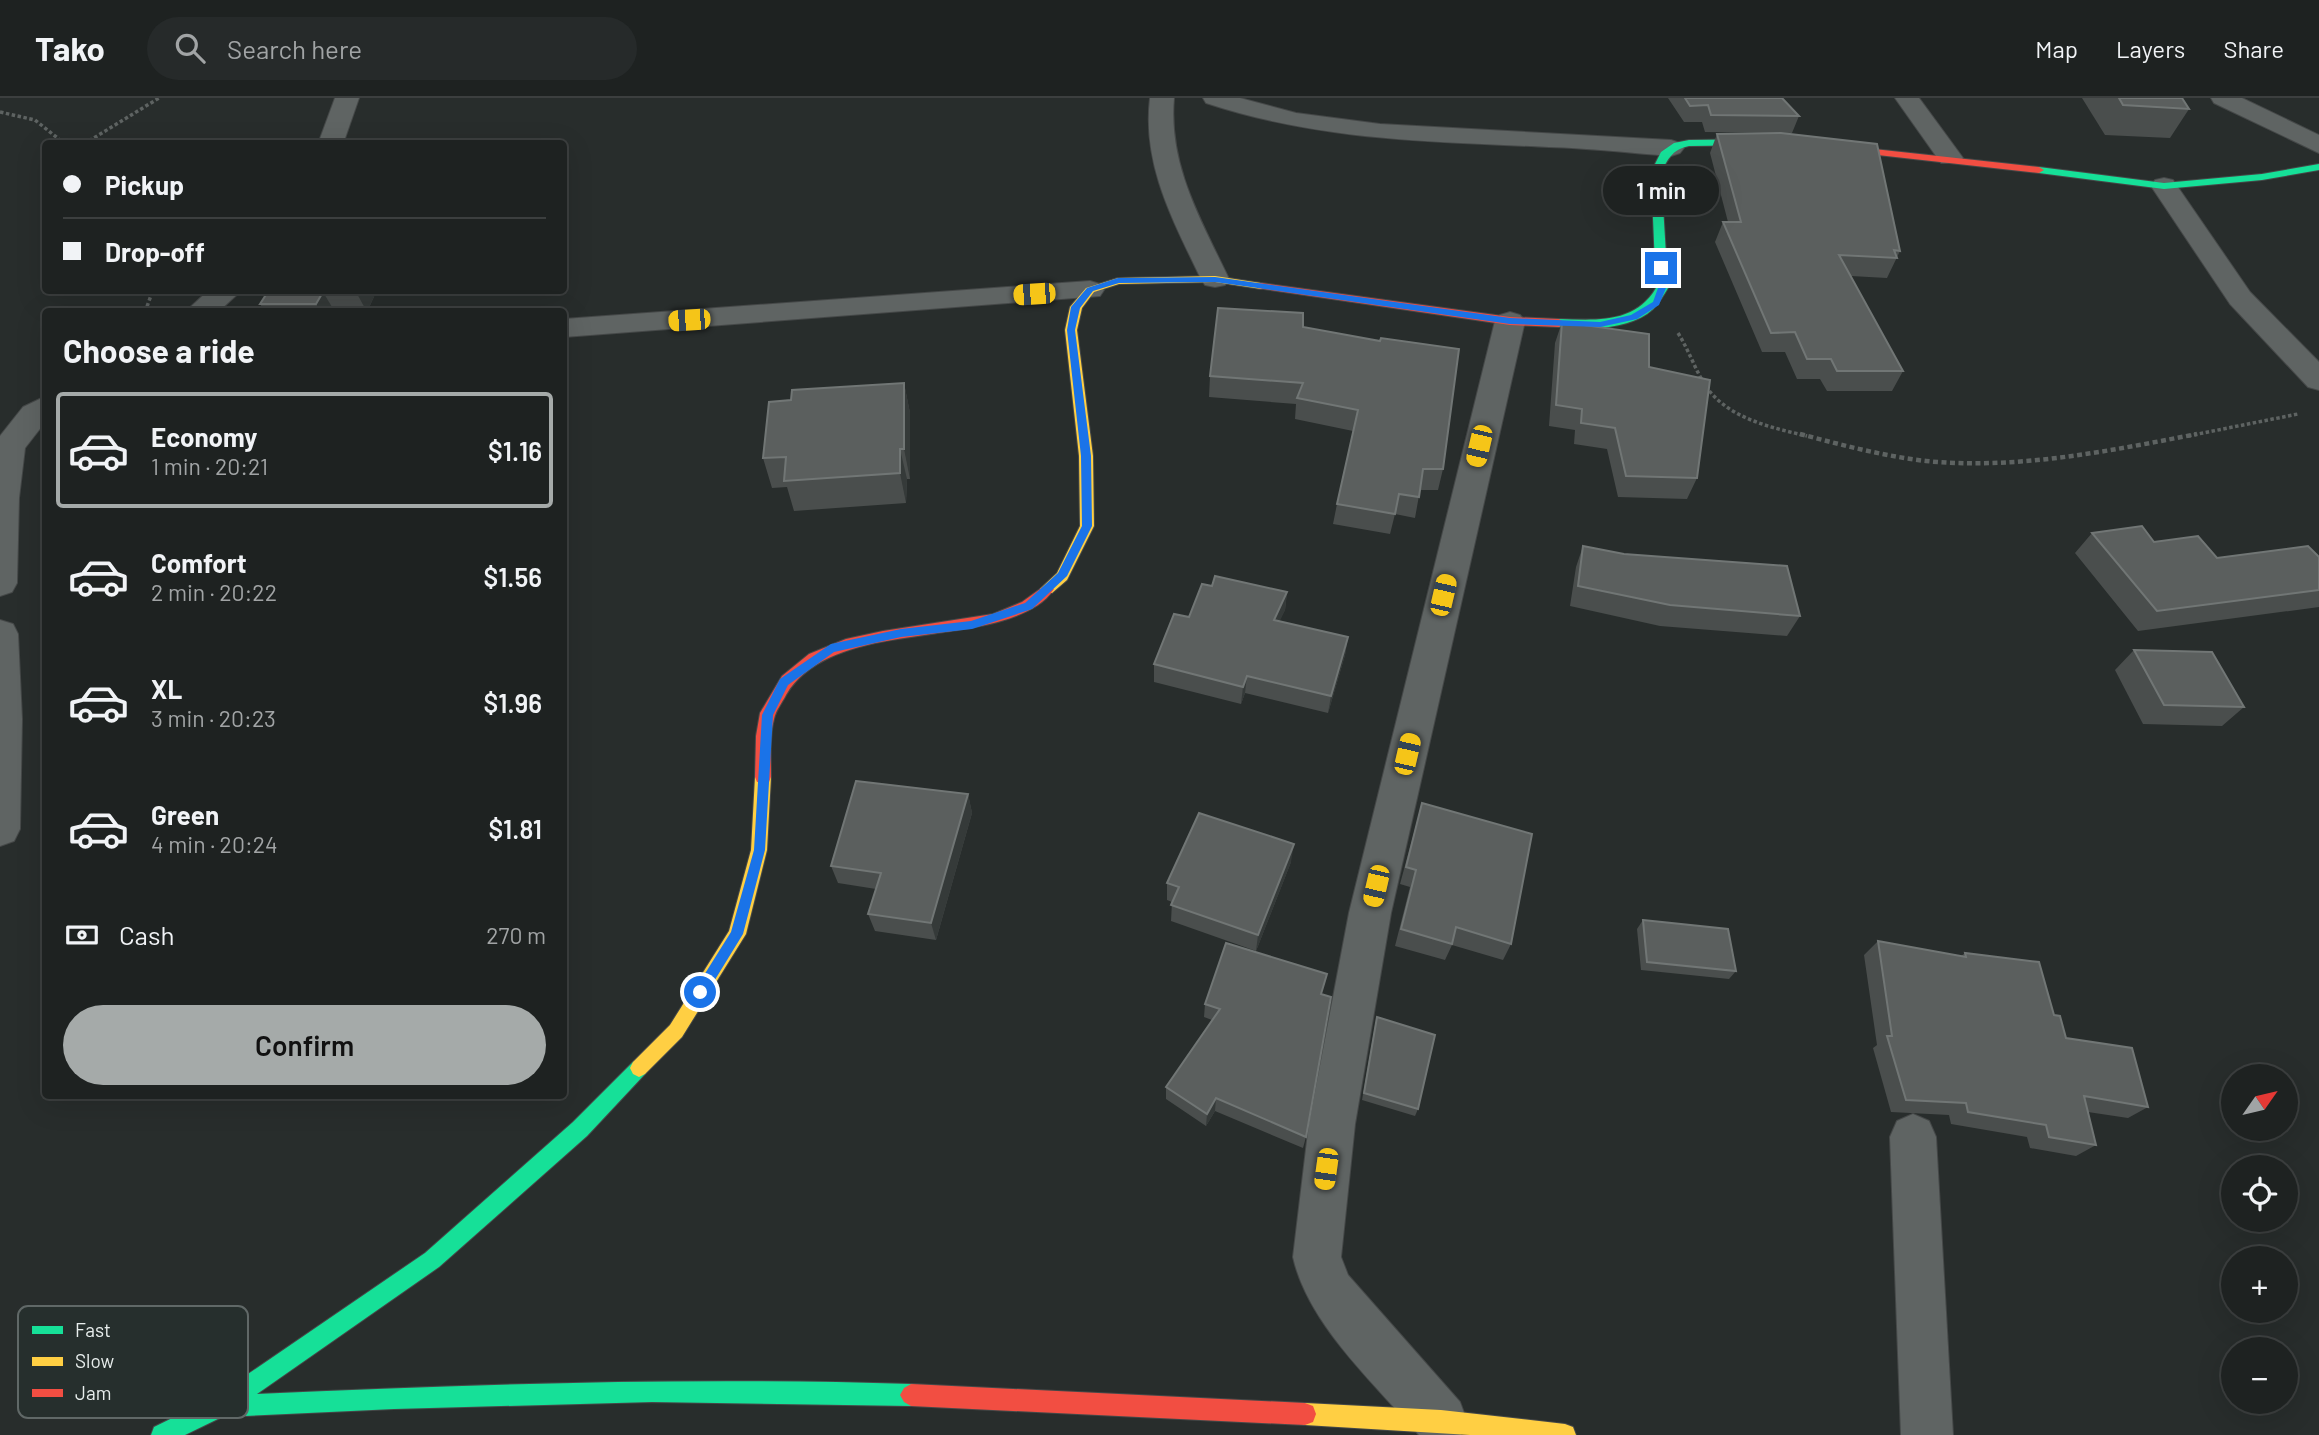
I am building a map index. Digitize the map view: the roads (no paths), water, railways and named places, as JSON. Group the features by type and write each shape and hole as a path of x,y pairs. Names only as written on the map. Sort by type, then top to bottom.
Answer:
{"street":[{"path":"331,140 347,98"},
{"path":"1162,98 1158,116 1165,166 1215,279"},
{"path":"1215,98 1236,106 1309,121 1404,136 1549,139 1671,148 1688,144 1787,144"},
{"path":"1907,98 1950,158"},
{"path":"2222,98 2319,145"},
{"path":"1814,146 1950,158 2164,186 2262,177 2319,167"},
{"path":"567,328 1090,290 1118,281 1215,279 1510,321 1600,324 1634,317 1656,303 1662,288 1656,172 1671,148"},
{"path":"2164,186 2240,298 2319,380"},
{"path":"248,1387 432,1260 580,1129 676,1031 737,934 760,850 767,715 784,682 831,648 901,633 972,625 1028,606 1062,576 1087,526 1086,456 1071,330 1076,307 1090,290"},
{"path":"204,308 223,294"},
{"path":"1441,1421 1330,1293 1322,1278 1317,1257 1332,1124 1370,913 1510,321"},
{"path":"0,583 3,498 9,446 42,409"},
{"path":"0,634 3,719 0,829"},
{"path":"1913,1137 1927,1435"},
{"path":"248,1405 462,1395 786,1389 1441,1421 1565,1435"},
{"path":"162,1435 197,1418"}]}
